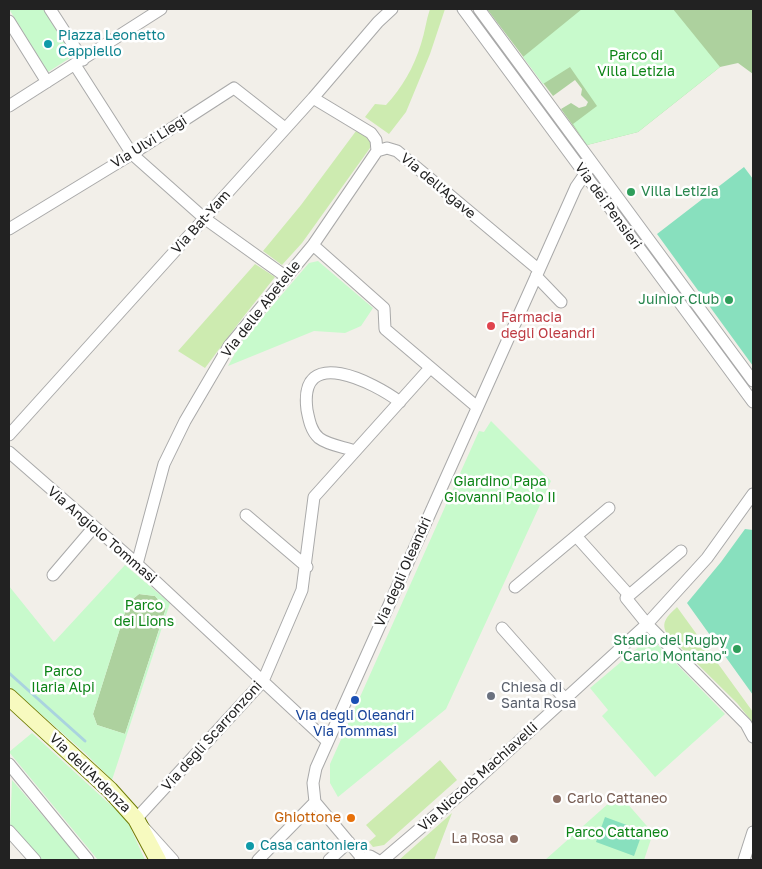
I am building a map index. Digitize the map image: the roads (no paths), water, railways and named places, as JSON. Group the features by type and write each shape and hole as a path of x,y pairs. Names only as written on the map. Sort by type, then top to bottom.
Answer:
{"main road":[{"name":"Via dell'Ardenza","path":"9,697 98,777 136,819 158,860"}],"street":[{"path":"50,9 132,154 204,218 285,276"},
{"path":"9,106 161,9"},
{"name":"Via dei Pensieri","path":"463,9 753,402"},
{"name":"Via dei Pensieri","path":"479,9 753,381"},
{"name":"Via Bat-Yam","path":"9,435 313,98 385,11"},
{"path":"9,21 48,82"},
{"name":"Via Ulvi Liegi","path":"9,229 132,154 234,88 285,128"},
{"path":"313,98 371,134 376,140 377,151"},
{"name":"Via dell'Agave","path":"377,151 387,148 397,151 537,273 561,302"},
{"name":"Via delle Abetelle","path":"137,564 164,464 173,443 229,346 312,245 377,151"},
{"name":"Via degli Oleandri","path":"315,802 313,779 326,741 537,273 584,174 592,164"},
{"path":"312,245 384,308 385,329 477,407"},
{"name":"Via degli Scarronzoni","path":"136,819 263,681 300,598 307,567 314,497 430,368"},
{"path":"355,451 325,441 314,433 306,401 307,392 313,380 330,373 346,374 378,387 400,402"},
{"name":"Via Angiolo Tommasi","path":"9,452 137,564 326,741"},
{"name":"Via Niccolò Machiavelli","path":"384,860 470,786 647,624 707,558 753,494"},
{"path":"515,587 609,508"},
{"path":"246,515 307,567"},
{"path":"53,575 94,527"},
{"path":"576,536 629,595"},
{"path":"681,551 626,598 647,624 746,724 753,737"},
{"path":"502,628 565,699"},
{"path":"9,764 88,860"},
{"path":"258,860 315,802 361,859 370,856 378,860"},
{"path":"136,819 173,860"},
{"path":"9,831 35,860"},
{"path":"744,860 753,832"},
{"path":"328,860 349,842"}],"waterway":[{"path":"9,673 85,741"}],"place":[{"name":"Piazza Leonetto Cappiello","path":"48,44"},
{"name":"Villa Letizia","path":"631,192"},
{"name":"Juinior Club","path":"729,300"},
{"name":"Farmacia degli Oleandri","path":"491,326"},
{"name":"Stadio del Rugby \"Carlo Montano\"","path":"737,649"},
{"name":"Chiesa di Santa Rosa","path":"491,696"},
{"name":"Via degli Oleandri Via Tommasi","path":"355,700"},
{"name":"Carlo Cattaneo","path":"557,799"},
{"name":"Ghiottone","path":"351,818"},
{"name":"La Rosa","path":"514,839"},
{"name":"Casa cantoniera","path":"250,846"}],"park label":[{"name":"Parco di Villa Letizia","path":"636,64"},
{"name":"Giardino Papa Giovanni Paolo II","path":"500,490"},
{"name":"Parco dei Lions","path":"144,614"},
{"name":"Parco Ilaria Alpi","path":"63,680"},
{"name":"Parco Cattaneo","path":"617,833"}]}
